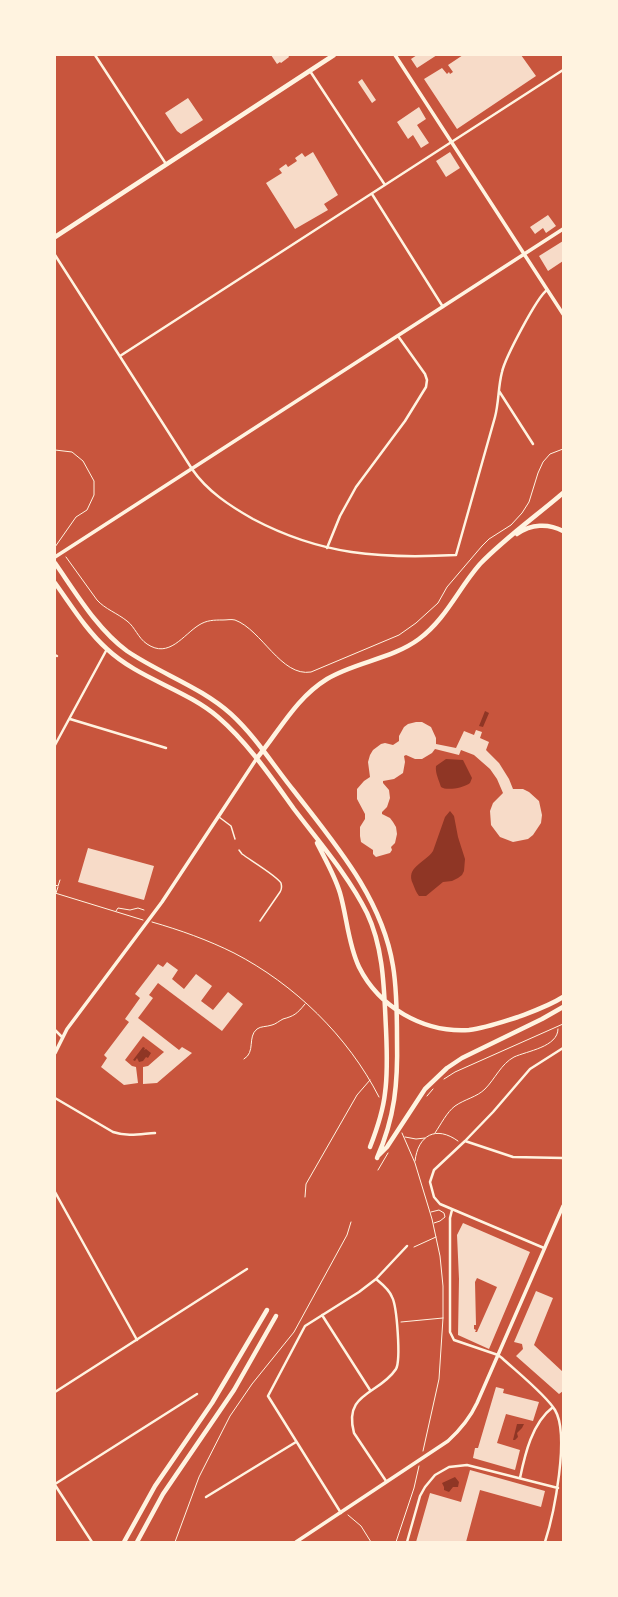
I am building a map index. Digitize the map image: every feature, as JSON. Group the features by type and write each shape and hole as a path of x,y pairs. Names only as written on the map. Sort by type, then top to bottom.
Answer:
{"highway":[{"path":"55,237 334,55"},
{"path":"257,758 295,706 310,691 328,678 406,647 430,630 451,605 468,578 480,564 563,493"},
{"path":"500,546 520,532 533,526 545,526 563,531"},
{"path":"55,563 90,612 118,643 149,664 210,698 232,715 263,750 328,836 368,894 383,925 389,945 396,990 398,1081 394,1110 388,1131 377,1158 387,1147 416,1101 438,1074 455,1062 542,1019 563,1006"},
{"path":"55,583 86,626 107,649 135,668 207,709 227,726 257,758 347,880 367,913 380,949 386,1021 387,1068 385,1094 381,1115 370,1147"},
{"path":"313,834 340,891 358,966 374,990 403,1014 435,1027 453,1030 470,1030 486,1027 531,1012 563,997"},
{"path":"124,1542 155,1486 212,1403 267,1310"},
{"path":"137,1542 163,1494 234,1390 276,1316"}],"main road":[{"path":"395,55 563,314"},
{"path":"55,557 563,229"},
{"path":"55,1053 62,1037 75,1017 162,902 257,758"},
{"path":"296,1542 448,1441 459,1431 472,1412 563,1206"}],"street":[{"path":"95,55 166,164"},
{"path":"120,356 563,70"},
{"path":"310,71 385,185"},
{"path":"372,194 443,307"},
{"path":"55,255 199,480 209,489 245,514 285,534 327,548 385,556 456,555 496,414 501,373 507,357 542,295 548,289"},
{"path":"327,548 340,516 356,486 405,421 426,387 427,380 425,374 398,336"},
{"path":"499,391 533,444"},
{"path":"55,745 107,649"},
{"path":"70,718 166,748"},
{"path":"55,1030 62,1037"},
{"path":"544,1248 440,1204 434,1197 430,1182 434,1170 465,1141 530,1069 563,1048"},
{"path":"55,1098 113,1132 134,1136 155,1133"},
{"path":"465,1141 513,1157 563,1158"},
{"path":"55,1192 137,1340"},
{"path":"452,1210 450,1218 450,1332 454,1340 498,1355 553,1407 560,1425 562,1447 558,1488 545,1542"},
{"path":"341,1513 268,1396 305,1326 359,1292 376,1279 407,1246"},
{"path":"55,1392 247,1269"},
{"path":"376,1279 392,1295 394,1301 399,1352 396,1368 388,1378 360,1398 354,1407 352,1424 354,1433 386,1481"},
{"path":"322,1315 370,1390"},
{"path":"92,1542 55,1484 197,1394"},
{"path":"520,1478 529,1443 536,1428 548,1411 553,1407"},
{"path":"206,1497 296,1442"},
{"path":"407,1542 420,1496 429,1480 442,1471 456,1465 467,1465 558,1488"}],"lane":[{"path":"218,817 231,826 235,839"},
{"path":"239,850 242,854 277,878 281,884 282,889 260,921"}],"path":[{"path":"61,559 66,556 102,606 127,620 147,644 159,648 168,648 204,622 212,620 233,620 247,625 253,630 283,662 299,672 311,672 399,635 416,623 438,603 450,584 482,546 492,537 511,525 519,517 530,502 538,473 543,462 550,454 563,449"},
{"path":"55,450 72,452 83,460 94,481 94,495 87,510 76,518 55,548"},
{"path":"60,880 56,894 134,917"},
{"path":"116,911 118,908 130,910 138,908 144,910"},
{"path":"160,925 200,938 234,953 267,972 306,1004 341,1040 355,1057 370,1080 380,1100"},
{"path":"244,1059 250,1053 252,1036 256,1030 262,1026 274,1025 293,1016 306,1004"},
{"path":"440,1082 455,1072 563,1024"},
{"path":"415,1162 418,1147 426,1138 435,1133 456,1105 485,1090 505,1064 514,1057 540,1048 552,1041 558,1034 558,1027"},
{"path":"305,1197 306,1184 356,1095 370,1080"},
{"path":"426,1098 435,1086"},
{"path":"401,1131 415,1162 437,1237 443,1286 443,1318 439,1379 423,1451"},
{"path":"435,1133 441,1133 452,1137 459,1142 465,1141"},
{"path":"405,1137 416,1139 426,1138"},
{"path":"378,1170 381,1166"},
{"path":"430,1212 439,1210 444,1213 445,1217 440,1221 433,1223"},
{"path":"175,1542 197,1483 230,1416 252,1384 294,1332 347,1235 351,1222"},
{"path":"414,1247 437,1237"},
{"path":"396,1322 443,1318"},
{"path":"396,1542 420,1465"},
{"path":"347,1514 361,1526 371,1542"}],"shaded area":[{"path":"485,711 489,713 483,727 479,726"},
{"path":"446,759 463,760 472,778 470,783 455,788 447,789 441,787 436,766"},
{"path":"450,811 454,816 458,837 465,859 464,871 458,878 452,881 443,882 426,896 419,896 411,878 412,873 414,869 433,851 445,817"},
{"path":"143,1047 145,1048 144,1050 146,1049 151,1053 148,1058 146,1057 143,1061 139,1062 137,1058 135,1061 133,1060"},
{"path":"517,1424 524,1424 517,1433 518,1437 513,1440"},
{"path":"455,1477 459,1482 458,1487 453,1487 449,1492 444,1490 442,1483"}],"building":[{"path":"271,55 288,55 289,57 277,64"},
{"path":"417,55 437,55 417,68 411,59"},
{"path":"463,55 521,55 536,76 457,129 424,79 442,68 447,74 449,72 450,74 453,72 448,65"},
{"path":"362,79 376,100 372,103 358,82"},
{"path":"188,98 203,120 181,134 177,131 165,113"},
{"path":"419,107 426,119 417,125 429,143 421,148 413,135 408,139 397,122"},
{"path":"313,152 338,195 324,204 328,210 295,229 266,183 282,173 279,169 286,164 288,167 297,161 295,158 302,153 305,157"},
{"path":"450,152 460,168 446,177 436,161"},
{"path":"548,215 556,226 546,233 543,228 535,234 530,227"},
{"path":"563,241 563,261 548,271 539,256"},
{"path":"422,722 431,727 436,738 436,744 456,748 464,731 474,735 476,730 482,732 480,738 489,742 486,750 499,763 509,779 513,789 523,789 539,801 542,815 541,823 533,835 528,839 513,842 500,837 491,825 490,811 493,803 503,793 497,779 490,769 474,755 461,750 459,755 435,749 432,753 422,759 415,759 406,755 404,756 405,762 403,773 394,779 383,781 389,790 390,798 387,807 382,814 390,818 393,822 396,827 397,834 395,843 391,847 392,850 390,853 376,857 373,854 373,850 361,842 360,827 365,819 365,814 357,799 357,789 370,777 368,762 373,750 385,743 393,745 399,741 399,736 404,727 408,724"},
{"path":"88,848 154,866 144,900 78,882"},
{"path":"167,962 178,970 172,979 184,989 196,974 212,986 201,1001 213,1010 228,992 243,1004 222,1031 158,983 149,995 153,998 138,1018 179,1050 182,1047 192,1053 157,1083 143,1084 143,1067 148,1066 164,1052 143,1036 125,1060 132,1066 136,1067 138,1083 124,1085 101,1067 107,1058 104,1055 129,1022 125,1019 140,998 135,994 158,964 163,967"},
{"path":"463,1223 530,1252 489,1349 458,1335 459,1279 457,1235","holes":["477,1278 497,1287 477,1332 475,1332 475,1282"]},
{"path":"536,1291 553,1298 534,1345 563,1372 563,1391 559,1394 516,1356 523,1349 522,1344 514,1342"},
{"path":"496,1387 504,1389 503,1393 539,1402 533,1421 506,1414 497,1443 520,1450 515,1470 473,1458 475,1448 478,1448"},
{"path":"470,1470 545,1491 541,1507 480,1490 466,1542 416,1542 430,1493 461,1502"}]}
